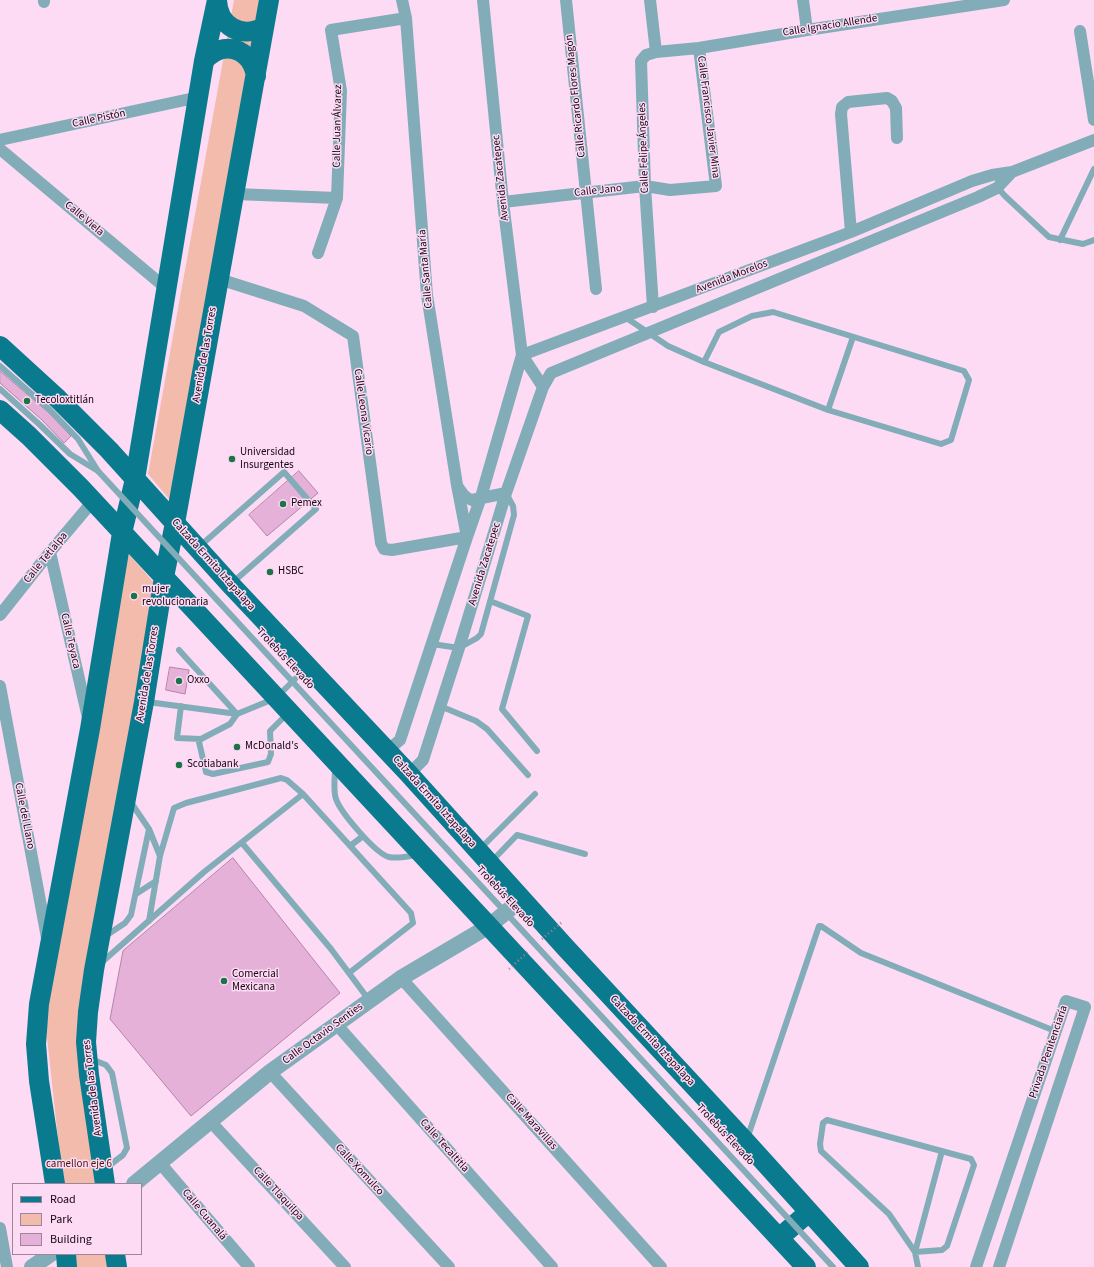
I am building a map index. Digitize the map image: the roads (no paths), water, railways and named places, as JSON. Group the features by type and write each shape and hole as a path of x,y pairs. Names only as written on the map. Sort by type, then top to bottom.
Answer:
{"main road":[{"path":"217,0 217,6 223,19 232,28 239,31 252,32 264,27"},
{"path":"55,1183 39,1081 36,1044 39,1004 48,947 90,729 122,532 135,479 168,290 204,61 217,0"},
{"name":"Avenida de las Torres","path":"104,1177 86,1042 94,970 144,702 164,577 235,194 269,0"},
{"path":"204,61 209,56 221,49 234,49 241,52 252,62 256,76"},
{"name":"Calzada Ermita Iztapalapa","path":"0,346 93,432 230,584 409,774 859,1267"},
{"path":"0,410 29,436 93,501 806,1267"},
{"path":"779,1238 809,1212"},
{"path":"66,1255 67,1267"},
{"path":"115,1255 117,1267"}],"street":[{"name":"Calle Santa María","path":"402,0 406,18 427,295 457,485 467,537"},
{"name":"Avenida Zacatepec","path":"387,751 400,740 481,497 522,355 503,202 483,0"},
{"name":"Calle Ricardo Flores Magón","path":"566,0 596,289"},
{"path":"650,0 656,52"},
{"path":"803,0 807,30"},
{"name":"Calle Ignacio Allende","path":"656,52 699,48 1004,0"},
{"name":"Calle Juan Álvarez","path":"337,198 341,92 331,30 406,18"},
{"path":"1080,31 1094,120"},
{"name":"Calle Francisco Javier Mina","path":"699,48 716,186"},
{"name":"Calle Felipe Ángeles","path":"652,306 645,186 641,61 646,55 656,52"},
{"name":"Calle Pistón","path":"0,140 199,97"},
{"path":"851,232 841,114 842,106 848,102 887,98 892,101 896,108 897,138"},
{"name":"Avenida Morelos","path":"522,355 851,232 939,194 992,174 1012,172 1094,140"},
{"name":"Calle Viela","path":"0,149 168,290"},
{"name":"Avenida Morelos","path":"543,387 551,373 946,211 997,188 1012,172"},
{"name":"Calle Jano","path":"503,202 645,186 670,190 716,186"},
{"path":"235,194 337,198 318,253"},
{"path":"939,194 946,211"},
{"name":"Calle Leona Vicario","path":"219,279 304,306 353,336 381,543 384,549 392,550 467,537"},
{"name":"Avenida Zacatepec","path":"409,774 423,760 506,493 543,387 522,355"},
{"path":"457,485 463,494 468,499 472,500 506,493"},
{"name":"Calle Tetlalpa","path":"0,615 93,501"},
{"name":"Calle Teyaca","path":"50,552 90,729"},
{"name":"Calle del Llano","path":"0,686 48,947"},
{"name":"Calle Octavio Senties","path":"135,1183 270,1072 401,978 489,926 522,899"},
{"name":"Calle Maravillas","path":"401,978 660,1267"},
{"name":"Privada Penitenciaría","path":"976,1267 1066,1001 1087,1008 999,1267"},
{"name":"Calle Tecaltitla","path":"336,1025 552,1267"},
{"name":"Calle Xomulco","path":"270,1072 449,1267"},
{"name":"Calle Tlaquilpa","path":"210,1121 345,1267"},
{"name":"Calle Cuanalá","path":"160,1163 249,1267"},
{"path":"0,1228 7,1267"},
{"path":"32,1267 50,1255"}],"lane":[{"path":"1060,240 1094,169"},
{"path":"992,174 997,188 1049,237 1083,244 1094,240"},
{"path":"624,317 668,346 704,362 828,410 941,444 951,440 969,380 964,371 773,312 752,316 719,332 704,362"},
{"path":"828,410 853,337"},
{"name":"Trolebús Elevado","path":"0,366 50,410 78,439 98,471 833,1267"},
{"name":"Trolebús Elevado","path":"0,389 70,454 98,471"},
{"path":"198,548 284,472 316,509 230,584"},
{"path":"432,644 459,648 481,634 514,515 513,506 506,493"},
{"path":"490,601 528,616 502,709 537,752"},
{"path":"180,650 237,714"},
{"path":"144,702 237,714 276,698 308,667"},
{"path":"181,706 177,738 201,739 230,724 237,714"},
{"path":"440,706 476,721 487,729 528,775"},
{"path":"201,739 198,742 206,772 213,774 268,762 271,754 270,731 290,712"},
{"path":"335,761 335,797 340,809 363,836 385,856 391,858 422,854"},
{"path":"149,921 160,856 174,808 281,778 287,780 303,794 411,913 413,923 349,973"},
{"path":"94,970 204,872 303,794"},
{"path":"484,857 534,794"},
{"path":"126,795 149,829 160,856"},
{"path":"100,940 125,923 131,915 149,829"},
{"path":"484,857 517,834 585,854"},
{"path":"350,846 363,836"},
{"path":"242,843 370,1000"},
{"path":"136,894 156,881"},
{"path":"746,1142 819,926 861,953 1055,1031"},
{"path":"88,1058 106,1064 112,1073 127,1148 123,1155 104,1177"},
{"path":"915,1252 942,1250 947,1246 974,1164 971,1159 827,1120 823,1123 820,1144 821,1151 889,1214 915,1252 918,1267"},
{"path":"915,1252 942,1151"}],"place":[{"name":"Tecoloxtitlán","path":"27,401"},
{"name":"Universidad Insurgentes","path":"232,459"},
{"name":"Pemex","path":"283,504"},
{"name":"HSBC","path":"270,572"},
{"name":"mujer revolucionaria","path":"134,596"},
{"name":"Oxxo","path":"179,681"},
{"name":"McDonald's","path":"237,747"},
{"name":"Scotiabank","path":"179,765"},
{"name":"Comercial Mexicana","path":"224,981"}],"park label":[{"name":"camellon eje 6","path":"79,1165"}]}
